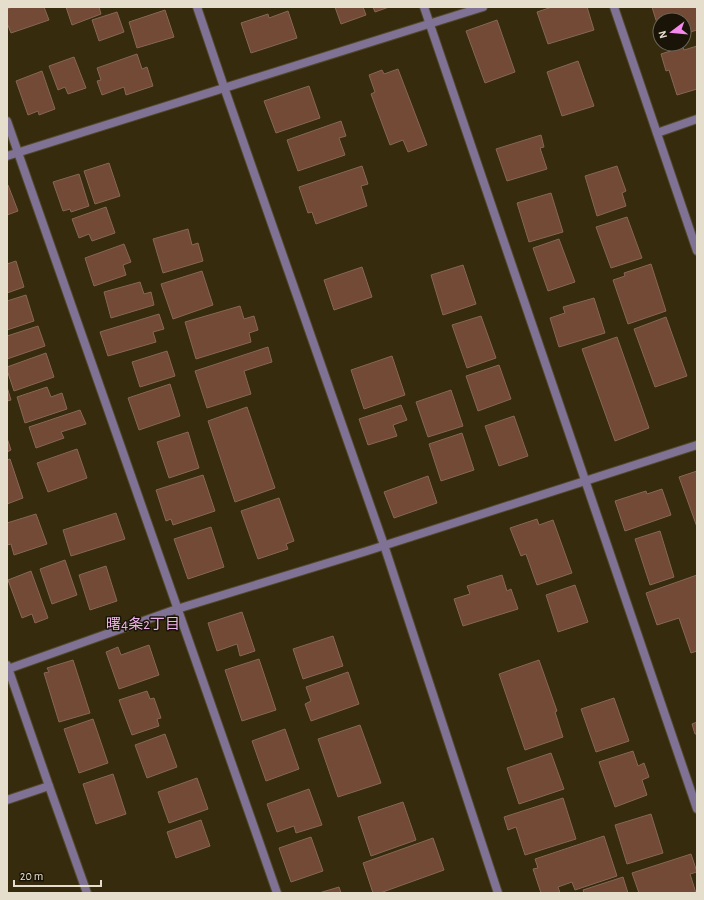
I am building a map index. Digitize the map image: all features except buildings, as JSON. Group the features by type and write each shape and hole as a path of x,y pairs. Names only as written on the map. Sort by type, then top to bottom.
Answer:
{"street":[{"path":"197,7 384,545 498,893"},
{"path":"424,7 697,809"},
{"path":"7,156 483,7"},
{"path":"614,7 697,251"},
{"path":"657,133 697,119"},
{"path":"7,121 277,893"},
{"path":"87,893 48,786 8,667 177,609 384,545 697,445"},
{"path":"7,800 48,786"}],"district":[{"name":"曙4条2丁目","path":"143,624"}]}
